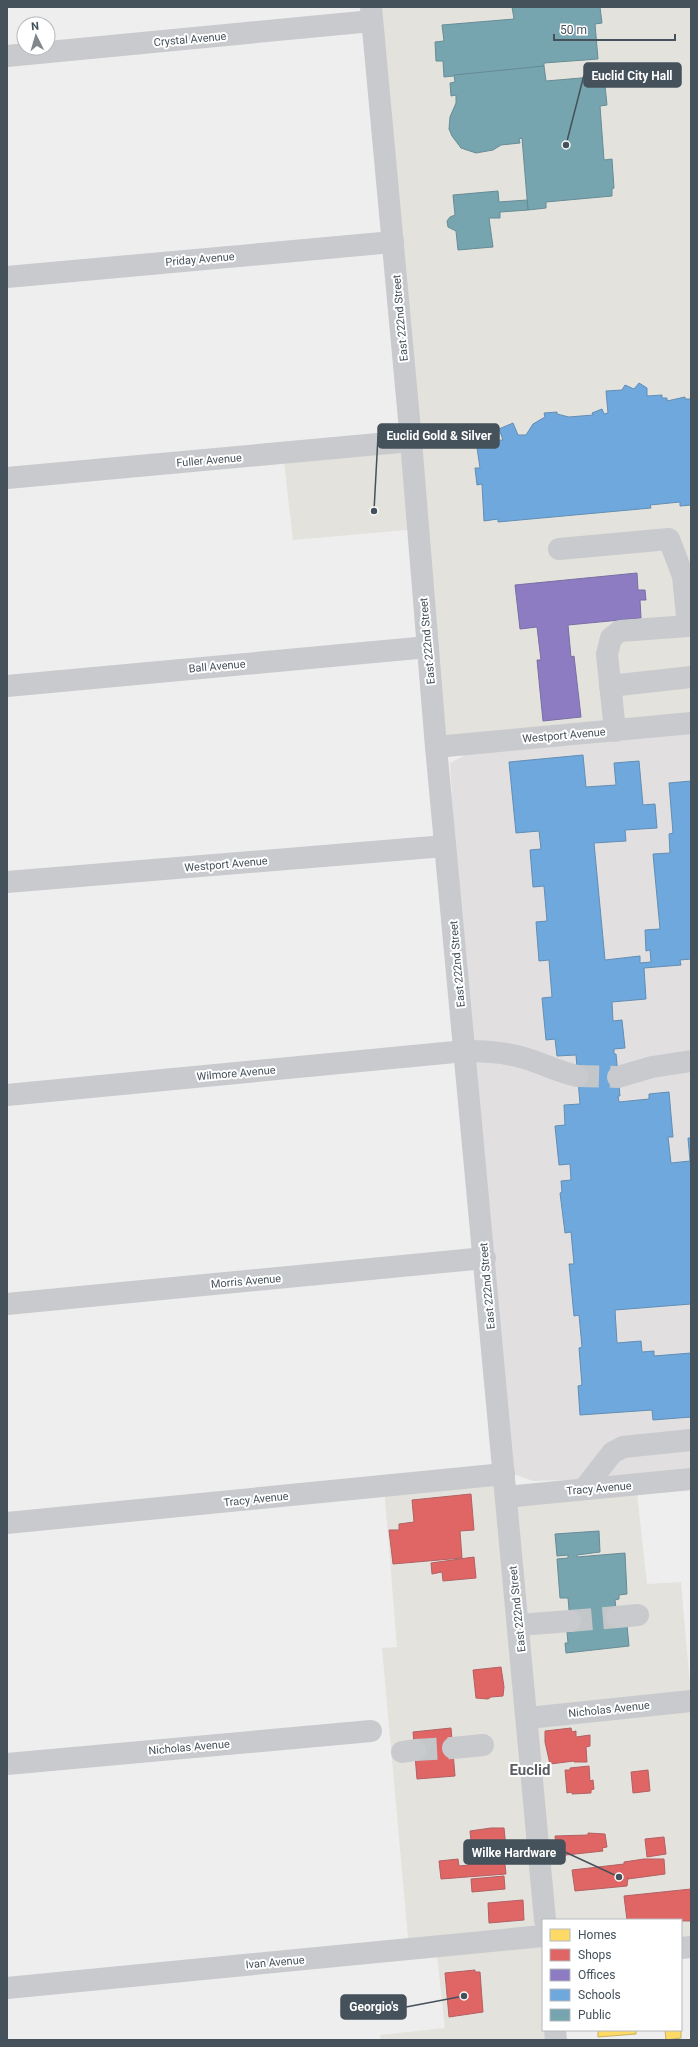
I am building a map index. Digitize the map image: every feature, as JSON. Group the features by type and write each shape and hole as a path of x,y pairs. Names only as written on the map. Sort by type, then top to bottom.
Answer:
{"street":[{"name":"Crystal Avenue","path":"7,56 372,14"},
{"name":"East 222nd Street","path":"372,14 411,441 436,747 528,1718 545,1919"},
{"name":"Priday Avenue","path":"7,277 393,242"},
{"name":"Fuller Avenue","path":"7,478 411,441"},
{"path":"559,549 669,538 687,575 690,626 620,631 616,633 608,645 607,654 615,731"},
{"name":"Ball Avenue","path":"7,686 428,646"},
{"path":"610,686 691,678"},
{"name":"Westport Avenue","path":"436,747 691,723"},
{"name":"Westport Avenue","path":"7,882 446,846"},
{"name":"Wilmore Avenue","path":"7,1095 465,1051 488,1051 523,1057 564,1073 577,1076"},
{"path":"618,1076 652,1067 691,1061"},
{"name":"Morris Avenue","path":"7,1304 485,1258"},
{"path":"584,1489 612,1453 623,1447 691,1440"},
{"name":"Tracy Avenue","path":"7,1523 504,1474"},
{"name":"Tracy Avenue","path":"506,1498 691,1479"},
{"path":"617,1617 638,1615"},
{"path":"519,1626 570,1621"},
{"name":"Nicholas Avenue","path":"528,1718 691,1701"},
{"name":"Nicholas Avenue","path":"7,1764 371,1731"},
{"path":"453,1748 483,1745"},
{"name":"Ivan Avenue","path":"7,1988 542,1936"}],"shaded area":[{"path":"371,7 691,7 691,723 436,747 418,529 293,540 283,453 411,441"},
{"path":"691,731 691,1470 607,1479 533,1481 514,1474 455,850 450,763 469,753"},
{"path":"504,1474 506,1497 636,1484 647,1584 681,1582 691,1697 691,1947 682,1948 682,1919 542,1919 542,2031 555,2031 556,2040 381,2040 380,2035 445,2028 436,1947 409,1949 382,1648 397,1647 384,1486"}],"building: Homes":[{"path":"598,2031 636,2031 636,2034 598,2037"},
{"path":"665,2031 681,2031 681,2038 666,2040"}],"building: Shops":[{"path":"471,1494 474,1530 460,1531 462,1558 393,1564 389,1530 399,1530 399,1524 414,1522 412,1500"},
{"path":"474,1557 476,1578 443,1581 442,1572 432,1574 431,1563"},
{"path":"501,1667 504,1687 503,1696 491,1697 488,1699 476,1698 473,1670"},
{"path":"451,1728 455,1776 417,1779 413,1732"},
{"path":"571,1728 572,1732 576,1731 576,1737 590,1735 590,1746 586,1747 587,1762 574,1761 550,1764 545,1742 545,1731"},
{"path":"589,1766 590,1781 593,1780 594,1789 591,1790 591,1793 567,1793 565,1770"},
{"path":"648,1770 650,1791 633,1793 631,1772"},
{"path":"504,1828 506,1848 472,1851 470,1831"},
{"path":"588,1833 605,1834 607,1847 602,1848 603,1851 557,1856 555,1836 588,1835"},
{"path":"664,1837 666,1854 647,1857 645,1839"},
{"path":"504,1855 506,1874 441,1879 439,1861 458,1859 459,1866 469,1865 469,1859 472,1859 472,1857"},
{"path":"644,1859 664,1859 665,1874 628,1879 628,1877 627,1886 575,1891 572,1870 624,1864 624,1862"},
{"path":"504,1876 505,1889 472,1892 471,1879"},
{"path":"691,1889 691,1921 682,1921 682,1919 627,1919 624,1896"},
{"path":"523,1900 524,1920 489,1923 488,1903"},
{"path":"475,1970 475,1972 480,1972 483,2012 449,2017 445,1973"}],"building: Offices":[{"path":"637,573 638,590 645,590 646,600 640,600 641,618 568,625 571,657 574,656 581,717 543,721 537,660 541,660 537,627 520,629 515,585"}],"building: Schools":[{"path":"639,383 647,388 647,396 662,395 662,398 667,398 667,401 685,397 685,399 691,399 691,505 680,506 680,502 650,505 651,508 498,522 498,519 484,521 482,484 477,485 475,468 480,468 476,441 503,440 499,429 513,423 518,435 526,435 533,424 545,417 544,413 557,412 557,414 569,417 593,415 592,413 602,409 604,414 608,413 606,391 622,390 625,385 634,389"},
{"path":"583,755 586,787 616,785 614,763 639,761 643,805 655,804 657,828 625,830 626,841 594,843 605,960 640,956 640,963 651,962 650,950 646,951 645,930 660,929 653,854 670,853 669,834 673,833 669,783 691,781 691,959 680,960 681,965 644,968 646,999 612,1002 613,1021 622,1020 625,1048 614,1049 614,1054 616,1054 620,1096 618,1096 619,1102 649,1099 649,1094 669,1092 673,1137 668,1137 671,1163 690,1161 688,1138 691,1138 691,1304 615,1310 617,1343 641,1341 642,1352 654,1351 654,1356 691,1353 691,1417 653,1420 652,1410 580,1415 578,1386 582,1385 579,1348 582,1347 579,1315 574,1316 569,1264 574,1264 571,1232 565,1233 560,1193 562,1192 561,1181 571,1180 570,1164 559,1165 555,1126 565,1125 564,1105 580,1104 576,1055 557,1056 555,1039 546,1040 542,998 552,997 549,960 539,961 536,922 547,921 544,886 533,887 530,850 541,849 539,831 516,833 509,762"}],"building: Public":[{"path":"512,7 600,7 602,23 595,24 598,59 544,63 544,66 444,77 443,61 436,61 435,42 444,41 442,25 514,19"},
{"path":"544,66 546,81 604,76 607,105 600,106 604,160 612,159 614,188 612,189 612,196 546,202 546,208 528,210 522,138 519,139 520,143 501,145 493,150 476,153 461,148 452,136 449,129 450,117 456,103 456,95 451,96 450,83 455,82 454,75"},
{"path":"498,191 499,202 527,200 528,210 500,212 500,218 489,218 493,247 458,250 456,231 448,227 447,221 450,217 455,215 453,195"},
{"path":"599,1531 600,1552 577,1555 577,1557 625,1553 627,1594 619,1595 619,1599 615,1600 618,1627 627,1625 629,1646 566,1653 565,1643 568,1643 567,1632 571,1632 568,1598 560,1598 557,1559 568,1558 568,1555 557,1556 555,1534"}],"tunnel":[{"path":"577,1076 618,1077"},
{"path":"570,1621 617,1617"},
{"path":"415,1750 453,1748"}],"place":[{"name":"Euclid City Hall","path":"566,145"},
{"name":"Euclid Gold & Silver","path":"374,511"},
{"name":"Wilke Hardware","path":"619,1877"},
{"name":"Georgio's","path":"464,1996"}],"district":[{"name":"Euclid","path":"530,1770"}]}
